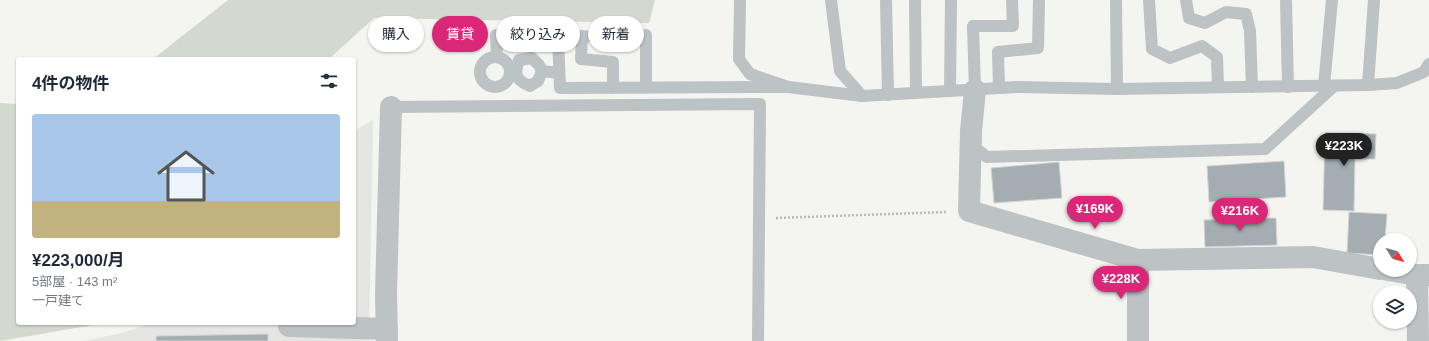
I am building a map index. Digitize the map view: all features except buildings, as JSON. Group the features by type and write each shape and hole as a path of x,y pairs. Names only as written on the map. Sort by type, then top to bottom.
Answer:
{"street":[{"path":"975,90 970,144 969,211 1138,260 1312,257 1373,268"},
{"path":"289,326 387,335 386,294 391,107"},
{"path":"1138,260 1138,341"},
{"path":"1418,341 1423,275"}],"lane":[{"path":"740,0 739,59 750,74 788,87"},
{"path":"830,0 840,70 862,96"},
{"path":"886,0 888,95"},
{"path":"915,0 916,93"},
{"path":"950,91 951,0"},
{"path":"975,90 973,26 1013,26 1012,0"},
{"path":"999,88 998,52 1038,48 1039,0"},
{"path":"1116,0 1117,89"},
{"path":"1149,0 1152,49 1170,58 1202,46 1217,57 1218,87"},
{"path":"1186,0 1189,18 1205,23 1226,12 1246,14 1250,31 1252,87"},
{"path":"1286,0 1288,87"},
{"path":"970,144 987,157 1265,149 1329,86 1332,0"},
{"path":"1368,85 1374,0"},
{"path":"613,88 613,62 581,59 582,36 646,35 646,88"},
{"path":"498,52 498,57"},
{"path":"558,52 560,88 788,87 862,96 999,88 1117,89 1368,85 1397,83 1424,72 1429,64"},
{"path":"498,57 488,58 481,65 479,75 484,83 492,88 503,86 510,77 513,72 519,60 532,58 539,65 542,71 538,81 530,86 521,82 513,72 507,62 498,57"},
{"path":"542,71 559,73"},
{"path":"391,107 760,104 758,341"}],"path":[{"path":"758,219 969,211"}],"shaded area":[{"path":"228,0 655,0 649,23 644,23 644,16 588,16 588,22 580,22 580,16 496,16 496,20 488,20 488,16 432,16 432,19 424,19 424,16 368,16 368,23 331,57 156,57"},
{"path":"0,103 16,104 16,325 93,325 0,341"},
{"path":"373,120 369,341 84,341 122,333 146,325 356,325 356,130"}]}
